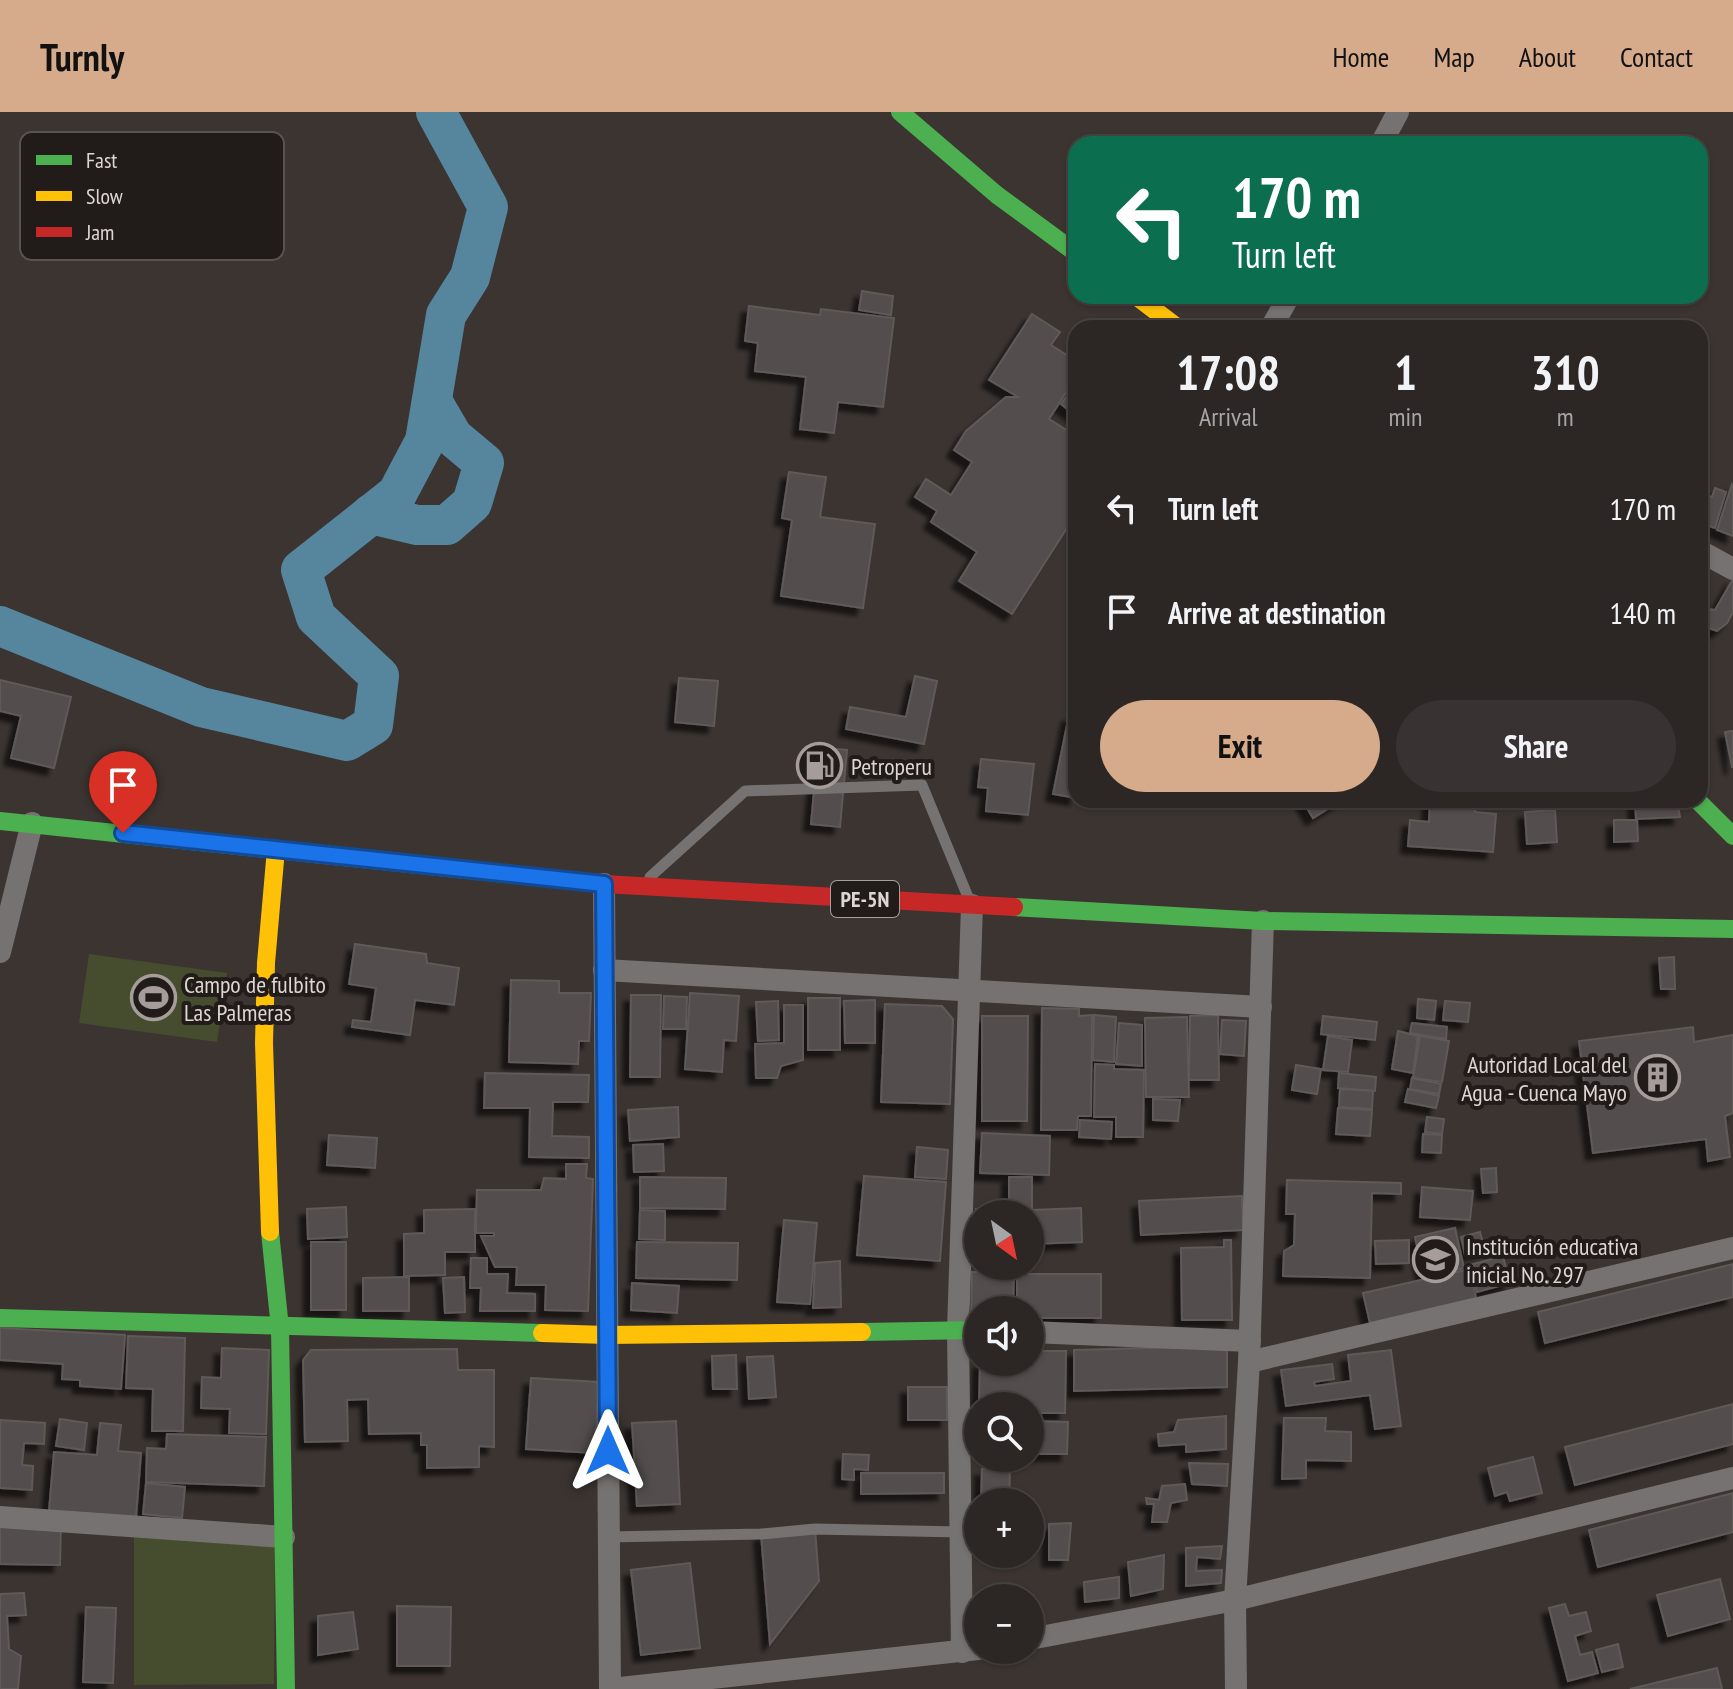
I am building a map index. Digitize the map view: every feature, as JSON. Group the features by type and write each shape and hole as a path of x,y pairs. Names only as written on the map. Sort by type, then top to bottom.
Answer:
{"main road":[{"path":"900,112 997,195 1068,247"},
{"path":"1146,304 1168,320"},
{"path":"1705,808 1733,836"},
{"name":"PE-5N","path":"0,821 604,884 1263,921 1733,929"},
{"path":"276,849 266,963 264,1043 270,1235 280,1328 286,1689"},
{"path":"0,1318 607,1335 964,1330"}],"street":[{"path":"1385,136 1398,112"},
{"path":"1708,555 1733,569"},
{"path":"0,952 32,823"},
{"path":"604,884 610,1689 964,1651"},
{"path":"968,1296 972,905"},
{"path":"1236,1689 1235,1600 1249,1352 1263,921"},
{"path":"604,970 1261,1007"},
{"path":"1044,1333 1249,1352 1733,1248"},
{"path":"964,1584 960,1532 966,1376"},
{"path":"1044,1636 1235,1600 1733,1478"},
{"path":"0,1517 284,1537"}],"lane":[{"path":"641,886 745,791 922,785 972,905"},
{"path":"608,1537 761,1534 815,1529 960,1532"}],"green space":[{"name":"Campo de fulbito Las Palmeras","path":"89,954 227,973 217,1042 79,1023"},
{"path":"134,1537 275,1537 274,1684 134,1685"}],"building":[{"path":"862,291 893,296 891,315 859,310"},
{"path":"749,306 820,315 821,309 894,318 883,407 838,402 834,433 800,429 806,377 755,371 758,343 745,341"},
{"path":"1032,314 1060,332 1051,345 1068,356 1068,389 1049,419 1068,431 1068,526 1012,614 959,581 977,552 931,522 937,511 915,497 926,479 951,495 972,462 954,450 966,431 1006,397 1018,397 989,380"},
{"path":"1068,395 1068,410 1061,404"},
{"path":"789,472 826,477 820,517 875,524 863,608 781,596 792,520 782,518"},
{"path":"1733,485 1733,536 1717,530"},
{"path":"1715,488 1726,492 1715,528 1708,526 1708,496 1712,497"},
{"path":"1733,579 1733,612 1727,623 1717,631 1708,628 1708,610 1715,610"},
{"path":"915,676 937,681 924,744 846,729 850,707 906,717"},
{"path":"679,678 718,681 714,726 675,722"},
{"path":"0,680 71,697 54,768 11,758 21,716 0,711"},
{"path":"1068,720 1068,797 1053,794"},
{"path":"1733,731 1733,767 1732,767 1725,732"},
{"path":"818,748 847,750 840,827 811,824"},
{"path":"981,759 1034,764 1028,815 986,811 988,788 978,787"},
{"path":"1307,808 1329,808 1313,818"},
{"path":"1430,808 1475,808 1475,812 1496,814 1493,852 1408,846 1410,820 1429,822"},
{"path":"1635,808 1678,808 1680,817 1636,819"},
{"path":"1555,810 1557,842 1527,844 1525,812"},
{"path":"1614,820 1637,820 1638,841 1614,842"},
{"path":"355,944 426,954 427,963 459,968 454,1005 415,1000 410,1035 352,1027 353,1020 371,1022 376,988 349,984"},
{"path":"1674,957 1675,989 1661,989 1659,958"},
{"path":"511,980 559,981 559,993 591,993 589,1041 579,1041 578,1064 509,1062"},
{"path":"690,993 739,996 736,1041 724,1040 722,1072 685,1069"},
{"path":"631,995 661,995 660,1077 630,1077"},
{"path":"664,996 687,997 686,1029 663,1029"},
{"path":"808,998 840,998 840,1050 808,1050"},
{"path":"1418,999 1436,1001 1434,1020 1417,1018"},
{"path":"875,1000 875,1043 845,1043 844,1001"},
{"path":"778,1001 779,1040 758,1041 756,1002"},
{"path":"1445,1001 1470,1003 1468,1022 1443,1020"},
{"path":"885,1004 942,1006 953,1019 950,1104 881,1102"},
{"path":"784,1005 803,1005 803,1060 781,1066 777,1078 756,1078 755,1044 784,1043"},
{"path":"1042,1008 1079,1009 1079,1016 1092,1015 1091,1116 1078,1116 1077,1130 1041,1130"},
{"path":"1094,1015 1116,1017 1114,1062 1093,1060"},
{"path":"1218,1015 1219,1080 1189,1080 1190,1016"},
{"path":"982,1016 1028,1016 1027,1121 982,1121"},
{"path":"1323,1016 1377,1022 1375,1040 1321,1034"},
{"path":"1187,1017 1189,1097 1146,1097 1145,1018"},
{"path":"1222,1020 1246,1021 1244,1056 1220,1054"},
{"path":"1119,1023 1142,1025 1142,1066 1116,1064"},
{"path":"1412,1023 1447,1027 1446,1039 1410,1033"},
{"name":"Autoridad Local del Agua - Cuenca Mayo","path":"1693,1027 1694,1042 1733,1035 1733,1113 1725,1116 1730,1157 1708,1161 1706,1139 1593,1153 1579,1041"},
{"path":"1398,1031 1418,1036 1413,1073 1392,1069"},
{"path":"1328,1036 1352,1040 1348,1072 1323,1070"},
{"path":"1420,1036 1449,1041 1442,1082 1413,1078"},
{"path":"1095,1064 1114,1065 1114,1069 1144,1070 1143,1137 1116,1137 1116,1117 1094,1117"},
{"path":"1296,1065 1321,1069 1317,1094 1292,1090"},
{"path":"485,1073 589,1075 588,1102 553,1102 552,1136 589,1137 589,1158 529,1157 530,1108 484,1108"},
{"path":"1339,1073 1376,1077 1375,1091 1338,1088"},
{"path":"1412,1078 1441,1084 1439,1094 1410,1089"},
{"path":"1340,1089 1373,1091 1372,1109 1339,1107"},
{"path":"1408,1089 1439,1096 1436,1108 1405,1102"},
{"path":"1153,1099 1180,1100 1178,1121 1153,1120"},
{"path":"678,1107 679,1137 630,1141 628,1110"},
{"path":"1338,1108 1372,1110 1370,1136 1336,1134"},
{"path":"1427,1117 1444,1119 1442,1134 1425,1132"},
{"path":"1080,1120 1112,1122 1111,1139 1079,1137"},
{"path":"982,1133 1050,1136 1049,1175 980,1173"},
{"path":"1423,1134 1442,1135 1441,1153 1422,1152"},
{"path":"329,1135 377,1138 375,1168 327,1165"},
{"path":"663,1144 664,1171 634,1172 633,1145"},
{"path":"917,1147 948,1150 946,1179 915,1177"},
{"path":"566,1164 587,1164 586,1178 593,1179 588,1311 545,1310 546,1285 516,1285 517,1267 495,1267 481,1236 494,1236 494,1233 476,1233 477,1190 541,1190 544,1178 566,1179"},
{"path":"1496,1168 1497,1192 1483,1193 1481,1169"},
{"path":"864,1176 946,1182 940,1261 857,1255"},
{"path":"640,1177 726,1178 725,1209 640,1208"},
{"path":"1009,1177 1032,1177 1032,1200 1009,1200"},
{"path":"1287,1180 1401,1183 1401,1194 1372,1193 1370,1278 1283,1276 1284,1251 1294,1245 1295,1214 1286,1214"},
{"path":"1422,1187 1473,1191 1470,1220 1420,1217"},
{"path":"1242,1196 1243,1230 1141,1235 1139,1201"},
{"path":"346,1207 347,1237 308,1239 307,1209"},
{"path":"1081,1208 1082,1242 1044,1243 1044,1210"},
{"path":"475,1209 475,1252 445,1252 445,1275 404,1276 404,1234 424,1233 424,1210"},
{"path":"640,1210 665,1211 665,1240 639,1239"},
{"path":"784,1220 817,1223 810,1304 777,1302"},
{"path":"1455,1228 1464,1268 1424,1278 1415,1237"},
{"path":"1480,1232 1485,1250 1465,1255 1461,1237"},
{"path":"1224,1240 1231,1240 1232,1320 1182,1320 1181,1248 1224,1247"},
{"path":"1409,1240 1409,1263 1376,1264 1375,1241"},
{"path":"311,1242 346,1242 346,1310 311,1310"},
{"path":"637,1242 738,1243 737,1280 636,1278"},
{"path":"1503,1256 1510,1283 1477,1292 1470,1265"},
{"path":"471,1258 487,1258 487,1274 508,1274 507,1293 535,1294 535,1311 480,1311 481,1288 470,1288"},
{"path":"840,1261 841,1307 813,1308 815,1263"},
{"path":"1733,1264 1733,1297 1545,1343 1538,1312"},
{"path":"1470,1269 1476,1298 1370,1323 1363,1293"},
{"path":"1044,1274 1101,1274 1101,1318 1044,1318 1044,1296 1017,1296 1017,1280 1044,1280"},
{"path":"409,1277 409,1311 363,1311 363,1278"},
{"path":"464,1277 465,1312 445,1313 443,1278"},
{"path":"972,1280 1014,1280 1013,1296 972,1296"},
{"path":"632,1283 679,1286 677,1313 631,1310"},
{"path":"0,1328 125,1335 121,1389 80,1386 80,1380 62,1379 63,1364 0,1360"},
{"path":"128,1336 185,1338 183,1431 152,1431 153,1389 126,1388"},
{"path":"1227,1346 1227,1387 1074,1391 1074,1350"},
{"path":"222,1348 269,1350 266,1434 229,1433 230,1409 201,1408 202,1377 221,1378"},
{"path":"457,1349 458,1370 494,1370 494,1447 479,1446 479,1467 427,1468 427,1445 421,1445 421,1433 369,1434 368,1399 347,1400 348,1441 305,1442 303,1360 311,1350"},
{"path":"1391,1350 1401,1426 1375,1429 1370,1395 1286,1406 1281,1370 1332,1364 1334,1379 1314,1382 1315,1386 1351,1381 1348,1355"},
{"path":"1044,1351 1066,1351 1065,1413 1044,1413 1044,1392 979,1392 980,1376 1044,1376"},
{"path":"736,1355 737,1389 713,1389 712,1356"},
{"path":"773,1356 776,1397 749,1399 747,1357"},
{"path":"531,1378 599,1382 594,1453 526,1449"},
{"path":"908,1387 947,1387 947,1420 908,1420"},
{"path":"1733,1404 1733,1444 1575,1485 1565,1447"},
{"path":"1226,1416 1226,1449 1186,1452 1186,1444 1159,1446 1158,1434 1174,1432 1178,1420"},
{"path":"1284,1418 1326,1418 1325,1431 1351,1432 1351,1461 1306,1460 1306,1478 1282,1479"},
{"path":"60,1419 87,1423 84,1450 56,1446"},
{"path":"0,1420 45,1423 44,1444 24,1443 22,1465 33,1466 32,1490 0,1488"},
{"path":"676,1421 680,1504 637,1506 632,1423"},
{"path":"1044,1421 1068,1422 1067,1454 1044,1454"},
{"path":"100,1423 121,1425 118,1451 141,1453 136,1517 49,1511 54,1452 97,1455"},
{"path":"167,1434 266,1437 264,1486 146,1482 147,1448 166,1449"},
{"path":"843,1454 869,1455 868,1470 854,1469 854,1480 842,1479"},
{"path":"1533,1457 1542,1493 1510,1501 1507,1492 1495,1496 1488,1468"},
{"path":"1189,1463 1228,1464 1227,1486 1192,1484"},
{"path":"982,1472 1010,1472 1009,1488 981,1488"},
{"path":"861,1473 944,1473 944,1493 861,1494"},
{"path":"146,1483 185,1487 182,1518 143,1514"},
{"path":"1185,1484 1187,1500 1171,1503 1167,1522 1152,1522 1154,1504 1147,1504 1146,1498 1159,1500 1162,1486"},
{"path":"1733,1493 1733,1532 1598,1567 1589,1530"},
{"path":"0,1521 61,1522 60,1565 0,1564"},
{"path":"1071,1523 1068,1560 1049,1560 1049,1524"},
{"path":"815,1529 819,1581 770,1644 761,1534"},
{"path":"1222,1546 1220,1559 1197,1557 1196,1571 1222,1570 1221,1583 1186,1586 1186,1548"},
{"path":"1164,1555 1163,1589 1131,1596 1128,1562"},
{"path":"690,1563 700,1648 641,1655 631,1570"},
{"path":"1119,1577 1119,1598 1085,1602 1084,1582"},
{"path":"1720,1579 1730,1619 1668,1636 1657,1595"},
{"path":"24,1593 26,1615 7,1616 9,1649 21,1656 18,1689 0,1689 0,1594"},
{"path":"1565,1604 1569,1616 1586,1612 1591,1631 1575,1636 1580,1655 1592,1652 1598,1673 1568,1681 1549,1608"},
{"path":"397,1606 451,1607 450,1666 397,1666"},
{"path":"86,1607 116,1608 113,1683 83,1682"},
{"path":"353,1612 358,1649 318,1655 318,1616"},
{"path":"1618,1644 1623,1667 1602,1672 1596,1650"},
{"path":"1717,1668 1722,1689 1630,1689"}],"waterway":[{"path":"0,626 201,707 347,741 373,725 379,676 316,617 301,570 397,494 425,441 446,315 470,277 488,207 436,112"},
{"path":"371,514 417,525 447,525 472,503 484,463 453,437 432,401"}],"traffic: fast":[{"path":"900,112 997,195 1068,247"},
{"path":"1705,808 1733,836"},
{"path":"0,821 524,876"},
{"path":"1014,907 1263,921 1733,929"},
{"path":"270,1232 280,1328 286,1689"},
{"path":"0,1318 542,1333"},
{"path":"862,1332 964,1330"}],"traffic: slow":[{"path":"1146,304 1168,320"},
{"path":"270,1232 264,1043 266,963 276,849"},
{"path":"542,1333 862,1332"}],"traffic: jam":[{"path":"524,876 604,884 1014,907"}],"place":[{"name":"Petroperu","path":"820,766"},
{"name":"Campo de fulbito Las Palmeras","path":"153,998"},
{"name":"Autoridad Local del Agua - Cuenca Mayo","path":"1658,1078"},
{"name":"Institución educativa inicial No. 297","path":"1435,1260"}],"route":[{"path":"123,833 604,884 608,1451"}]}
